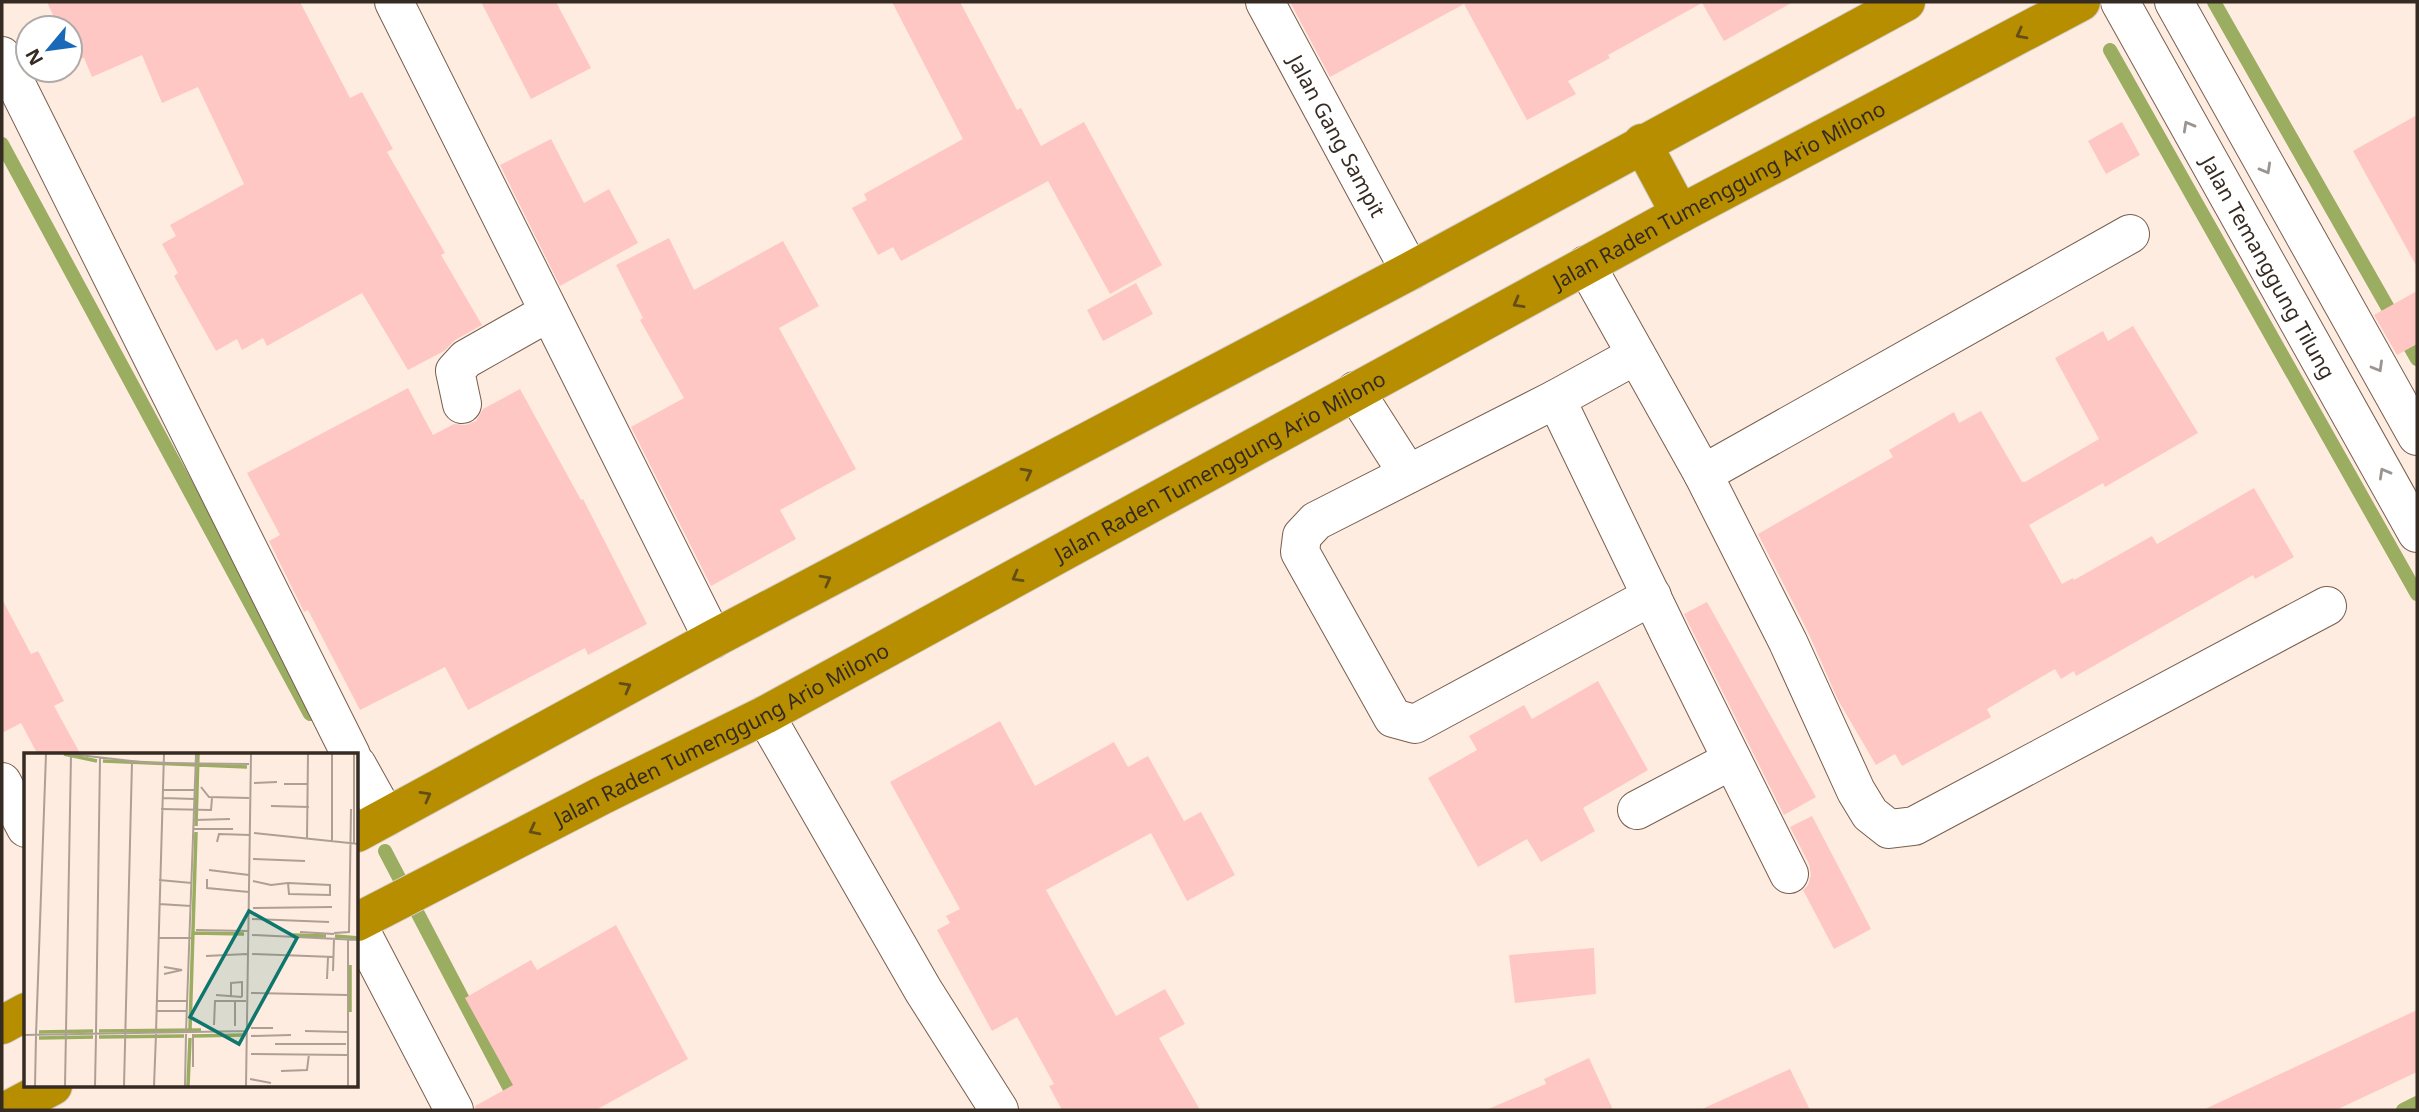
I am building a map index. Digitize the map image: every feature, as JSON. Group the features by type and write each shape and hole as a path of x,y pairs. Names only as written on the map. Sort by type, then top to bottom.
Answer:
{"highway":[{"path":"370,826 713,639 1410,271 1906,2"},
{"name":"Jalan Raden Tumenggung Ario Milono","path":"359,921 765,715 1680,214 2081,2"},
{"path":"1642,143 1680,214"},
{"path":"2,1025 24,1013"},
{"path":"8,1110 50,1088"}],"street":[{"path":"394,2 713,639"},
{"name":"Jalan Gang Sampit","path":"1265,2 1410,271"},
{"name":"Jalan Temanggung Tilung","path":"2120,2 2417,533"},
{"path":"2174,2 2417,436"},
{"path":"2,56 350,753"},
{"path":"1703,474 2130,234"},
{"path":"1586,265 1703,474 1788,642 1856,791 1870,814 1889,830 1914,826 2327,606"},
{"path":"462,404 455,372 466,359 549,312"},
{"path":"1636,355 1556,399 1316,521 1302,536 1300,552 1393,718 1415,724 1652,596"},
{"path":"1355,391 1408,474"},
{"path":"1556,399 1789,874"},
{"path":"765,715 923,990 999,1110"},
{"path":"1637,810 1732,760"},
{"path":"359,774 370,826"},
{"path":"2,782 24,824"},
{"path":"359,924 454,1110"}],"building":[{"path":"47,2 300,2 350,98 362,92 393,149 387,152 445,253 441,255 482,325 455,340 444,351 408,370 362,293 267,346 263,338 242,350 237,339 216,351 174,276 178,273 162,244 176,236 170,225 244,184 198,87 162,103 142,55 92,77 84,58 84,14 53,14"},
{"path":"481,2 556,2 591,68 531,99"},
{"path":"892,2 960,2 1017,110 1021,108 1041,146 1084,122 1162,265 1110,294 1048,181 901,261 893,247 878,255 852,208 867,200 864,194 963,139"},
{"path":"1290,2 1793,2 1724,41 1702,3 1608,55 1610,58 1568,81 1576,94 1527,120 1464,4 1330,77"},
{"path":"2417,115 2417,267 2353,151"},
{"path":"2122,122 2140,155 2106,174 2088,141"},
{"path":"551,139 584,203 609,189 638,243 560,286 500,165"},
{"path":"669,238 694,290 783,241 819,306 779,328 856,469 780,510 796,539 711,586 631,427 684,398 640,320 643,318 616,265"},
{"path":"1136,283 1153,314 1103,341 1087,310"},
{"path":"2417,291 2417,344 2397,355 2374,315"},
{"path":"2133,326 2198,433 2105,487 2103,483 2029,525 2062,584 2073,578 2074,580 2152,536 2157,544 2254,488 2294,557 2255,579 2253,575 2076,676 2074,671 2061,679 2055,669 1987,709 1991,717 1902,766 1895,754 1876,765 1838,700 1808,632 1758,534 1893,457 1889,450 1954,412 1959,423 1981,411 2022,482 2025,482 2099,439 2055,358 2103,331 2108,341"},
{"path":"408,388 433,435 454,424 466,425 476,421 483,409 520,389 581,500 583,499 647,624 588,655 585,648 468,710 445,667 360,710 308,610 304,612 269,541 280,535 247,473"},
{"path":"2,599 31,654 38,651 64,701 54,706 80,753 37,753 21,723 2,733"},
{"path":"1707,602 1816,797 1784,815 1684,614"},
{"path":"1598,681 1648,770 1583,808 1595,831 1541,862 1527,839 1478,867 1428,778 1477,750 1469,736 1524,705 1532,719"},
{"path":"1000,721 1035,786 1114,742 1128,767 1148,756 1184,821 1201,812 1235,875 1187,901 1151,833 1046,890 1116,1016 1165,989 1185,1024 1159,1038 1200,1110 1062,1110 1049,1086 1054,1084 1017,1017 992,1031 937,930 950,923 946,916 960,909 890,782"},
{"path":"1812,816 1871,929 1834,949 1803,890 1811,875 1809,864 1790,827"},
{"path":"616,925 688,1059 596,1110 476,1110 475,1106 513,1085 465,998 531,960 537,970"},
{"path":"1594,948 1596,994 1515,1003 1509,955"},
{"path":"2417,1010 2417,1072 2336,1110 2203,1110"},
{"path":"1589,1058 1613,1110 1486,1110 1546,1084 1544,1079"},
{"path":"1790,1069 1810,1110 1700,1110"}],"waterway":[{"path":"2214,2 2417,359"},
{"path":"2110,50 2417,594"},
{"path":"2,144 310,714"},
{"path":"385,851 521,1110"},
{"path":"2403,1110 2417,1103"}]}
